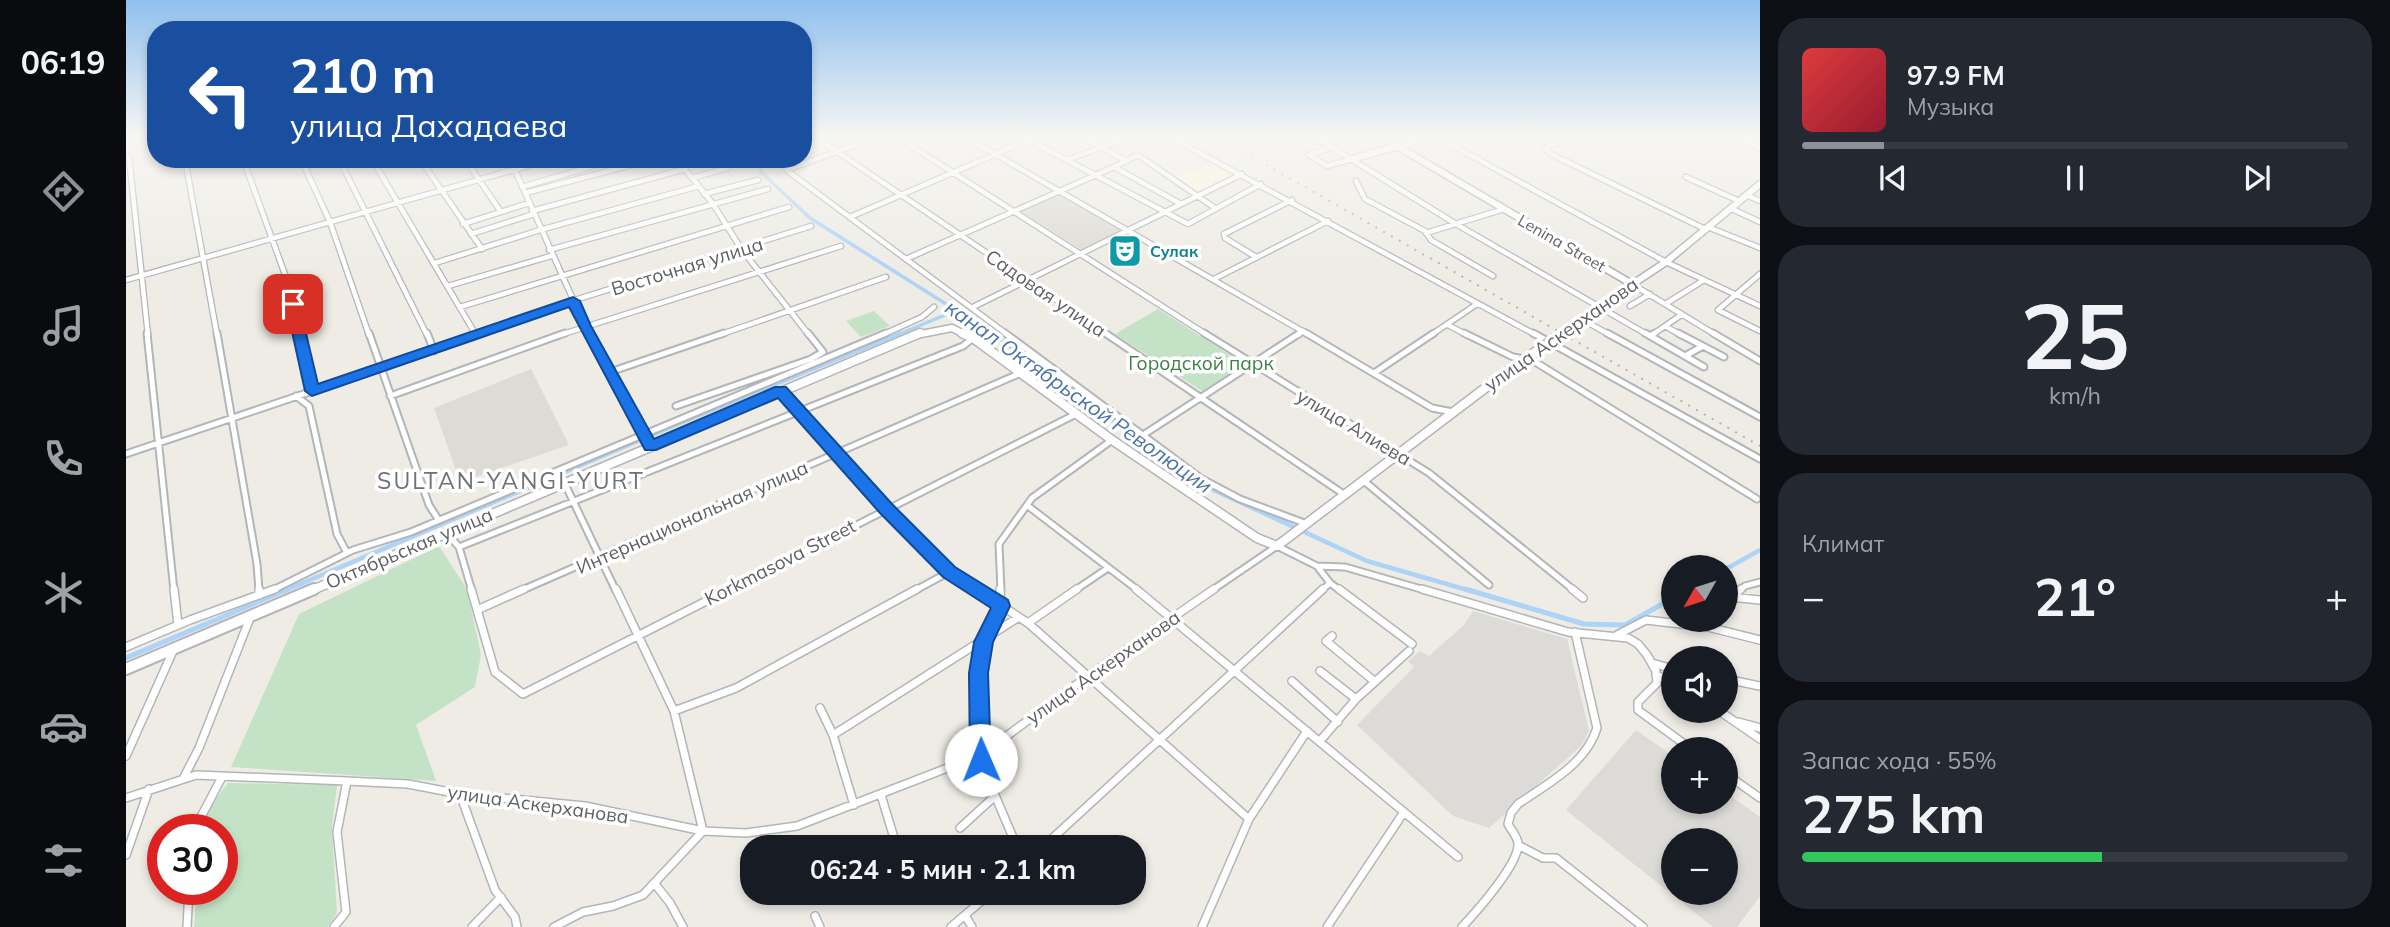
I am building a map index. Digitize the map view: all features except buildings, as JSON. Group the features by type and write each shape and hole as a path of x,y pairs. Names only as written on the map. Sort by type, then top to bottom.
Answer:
{"street":[{"path":"132,181 178,625"},
{"path":"189,181 257,564 259,595"},
{"path":"252,181 274,237 287,280 312,391"},
{"path":"311,181 330,222 429,505 438,519"},
{"path":"350,181 419,314 434,351"},
{"path":"386,181 476,335"},
{"path":"435,181 482,249"},
{"path":"126,280 474,181"},
{"path":"480,181 501,212"},
{"path":"520,181 584,326 651,446"},
{"path":"524,190 550,181"},
{"path":"524,190 561,181"},
{"path":"471,234 643,181"},
{"path":"676,406 811,359 823,352 742,250 713,204 695,181"},
{"path":"704,194 753,181"},
{"path":"802,181 1202,478 1240,499 1306,525"},
{"name":"Садовая улица","path":"880,181 1345,495"},
{"path":"850,217 933,181"},
{"name":"улица Алиева","path":"966,181 1444,484 1583,598"},
{"path":"1041,181 1432,408 1453,412"},
{"path":"906,259 1079,181"},
{"path":"1104,181 1188,224 1261,184"},
{"path":"1140,181 1181,204"},
{"path":"1176,181 1215,208"},
{"path":"973,307 1227,181"},
{"path":"1256,181 1760,459"},
{"path":"1356,181 1365,199 1426,233 1431,240 1493,276"},
{"path":"1388,181 1704,367"},
{"name":"Lenina Street","path":"1457,181 1632,284"},
{"path":"1518,181 1666,262 1760,306"},
{"path":"1608,181 1707,228 1760,248"},
{"path":"1695,181 1739,201"},
{"name":"улица Аскерханова","path":"126,798 196,775 408,784 460,794 585,807 703,831 746,833 797,826 854,805 981,755 1088,676 1306,525 1505,373 1666,262 1760,184"},
{"path":"435,263 540,230 699,187"},
{"path":"448,286 768,188"},
{"path":"1746,195 1760,201"},
{"path":"1256,257 1223,236 1292,200"},
{"path":"463,224 529,203"},
{"path":"460,307 789,207"},
{"path":"1730,208 1760,222"},
{"path":"1426,233 1504,209"},
{"path":"1213,279 1328,221"},
{"name":"Восточная улица","path":"126,454 434,351 573,301 742,250 811,226"},
{"path":"390,396 584,326 841,246"},
{"path":"1760,274 1718,310 1760,331"},
{"path":"610,372 886,277"},
{"path":"1667,303 1704,281"},
{"path":"1632,284 1760,361"},
{"path":"1630,306 1650,294"},
{"path":"1374,373 1477,304"},
{"path":"126,648 178,625 259,595 347,553 411,532 913,321 933,307"},
{"path":"1650,336 1681,314"},
{"path":"1586,321 1760,417"},
{"path":"1448,325 1513,357 1532,359 1757,499"},
{"path":"1665,326 1724,357"},
{"name":"Октябрьская улица","path":"126,669 923,331 952,328 973,338 1023,372 1112,440 1257,538 1277,546"},
{"path":"1143,435 1303,331"},
{"path":"459,547 963,346 973,338"},
{"path":"1685,356 1703,346"},
{"name":"Интернациональная улица","path":"477,610 1023,372"},
{"path":"781,391 886,508 949,572 1028,623 1157,741 1249,820"},
{"path":"296,396 309,406 337,534 347,553"},
{"path":"1432,408 1441,422"},
{"name":"Korkmasova Street","path":"477,610 495,672 523,694 1076,414"},
{"path":"1012,835 981,755 978,673 983,642 1001,606 999,544 1042,490 1112,440"},
{"path":"1364,481 1489,585"},
{"path":"554,927 583,912 632,901 643,895 703,831 674,711 564,482"},
{"path":"1028,506 1172,618 1458,857"},
{"path":"446,532 459,547 477,610"},
{"path":"1277,546 1317,566 1345,567 1575,632 1617,635 1638,644 1652,663 1657,674 1657,683 1636,705 1638,710 1675,737"},
{"path":"1317,566 1329,583 1411,648 1356,699 1320,741"},
{"path":"1028,623 1108,568"},
{"path":"674,711 736,688 949,572"},
{"path":"1738,592 1745,586 1760,582"},
{"path":"1056,835 1329,583"},
{"path":"1738,600 1760,600"},
{"path":"183,779 199,748 251,617"},
{"path":"833,735 1019,617"},
{"path":"1617,635 1646,620 1661,621"},
{"path":"1575,632 1597,728 1596,737 1584,755 1518,804 1511,813 1508,824 1518,845 1543,858 1556,858 1643,927"},
{"path":"1728,632 1760,640"},
{"path":"1332,636 1326,641 1374,681"},
{"path":"126,756 174,648"},
{"path":"1652,663 1661,665"},
{"path":"1320,671 1356,699"},
{"path":"1657,674 1661,676"},
{"path":"1292,681 1338,722"},
{"path":"1738,681 1760,686"},
{"path":"820,708 833,735 854,805"},
{"path":"1738,722 1760,728"},
{"path":"1735,723 1760,740"},
{"path":"1202,927 1249,820 1307,731"},
{"path":"202,814 222,777"},
{"path":"334,927 346,912 337,832 347,781"},
{"path":"1738,782 1760,798"},
{"path":"126,855 149,789"},
{"path":"460,794 495,890 515,917 517,927"},
{"path":"881,794 893,835"},
{"path":"960,828 995,796"},
{"path":"1327,927 1404,812"},
{"path":"1462,927 1495,890 1518,845"},
{"path":"655,884 670,903 683,927"},
{"path":"472,927 501,897"},
{"path":"187,927 188,905"},
{"path":"951,927 977,905"},
{"path":"965,915 972,927"},
{"path":"815,916 820,927"}],"shaded area":[{"path":"1178,181 1223,181 1196,193"},
{"path":"1058,194 1121,231 1082,250 1020,211"},
{"path":"531,369 569,445 460,482 434,408"},
{"path":"1473,611 1567,639 1589,731 1582,745 1489,828 1453,816 1357,725 1414,667 1408,661 1420,651 1429,656 1464,625"},
{"path":"1636,730 1661,748 1661,814 1738,814 1738,801 1760,817 1760,896 1737,927 1713,927 1685,905 1738,905 1738,828 1661,828 1661,886 1566,810"}],"green space":[{"name":"Городской парк","path":"1158,309 1244,364 1202,391 1115,334"},
{"path":"874,311 890,326 861,337 846,321"},
{"path":"439,546 467,589 481,655 475,687 416,725 436,781 231,767 299,614"},
{"path":"228,783 337,785 332,827 337,913 328,927 194,927 196,905 238,905 238,814 204,814"}],"waterway":[{"name":"канал Октябрьской Революции","path":"771,181 810,218 956,310"},
{"path":"897,335 956,310"},
{"name":"канал Октябрьской Революции","path":"956,310 993,334"},
{"path":"284,591 680,423 901,333"},
{"name":"канал Октябрьской Революции","path":"993,334 1201,484 1367,561 1471,591"},
{"name":"канал Октябрьской Революции","path":"1738,562 1760,550"},
{"path":"126,658 288,589"},
{"name":"канал Октябрьской Революции","path":"1465,589 1584,624 1625,625 1661,605"}],"railway":[{"path":"1295,181 1760,446"}],"place":[{"name":"Сулак","path":"1125,251"}],"district":[{"name":"SULTAN-YANGI-YURT","path":"511,480"}],"route":[{"path":"293,304 312,391 573,301 584,326 651,446 781,391 886,508 949,572 1001,606 983,642 978,673 981,760"}]}
